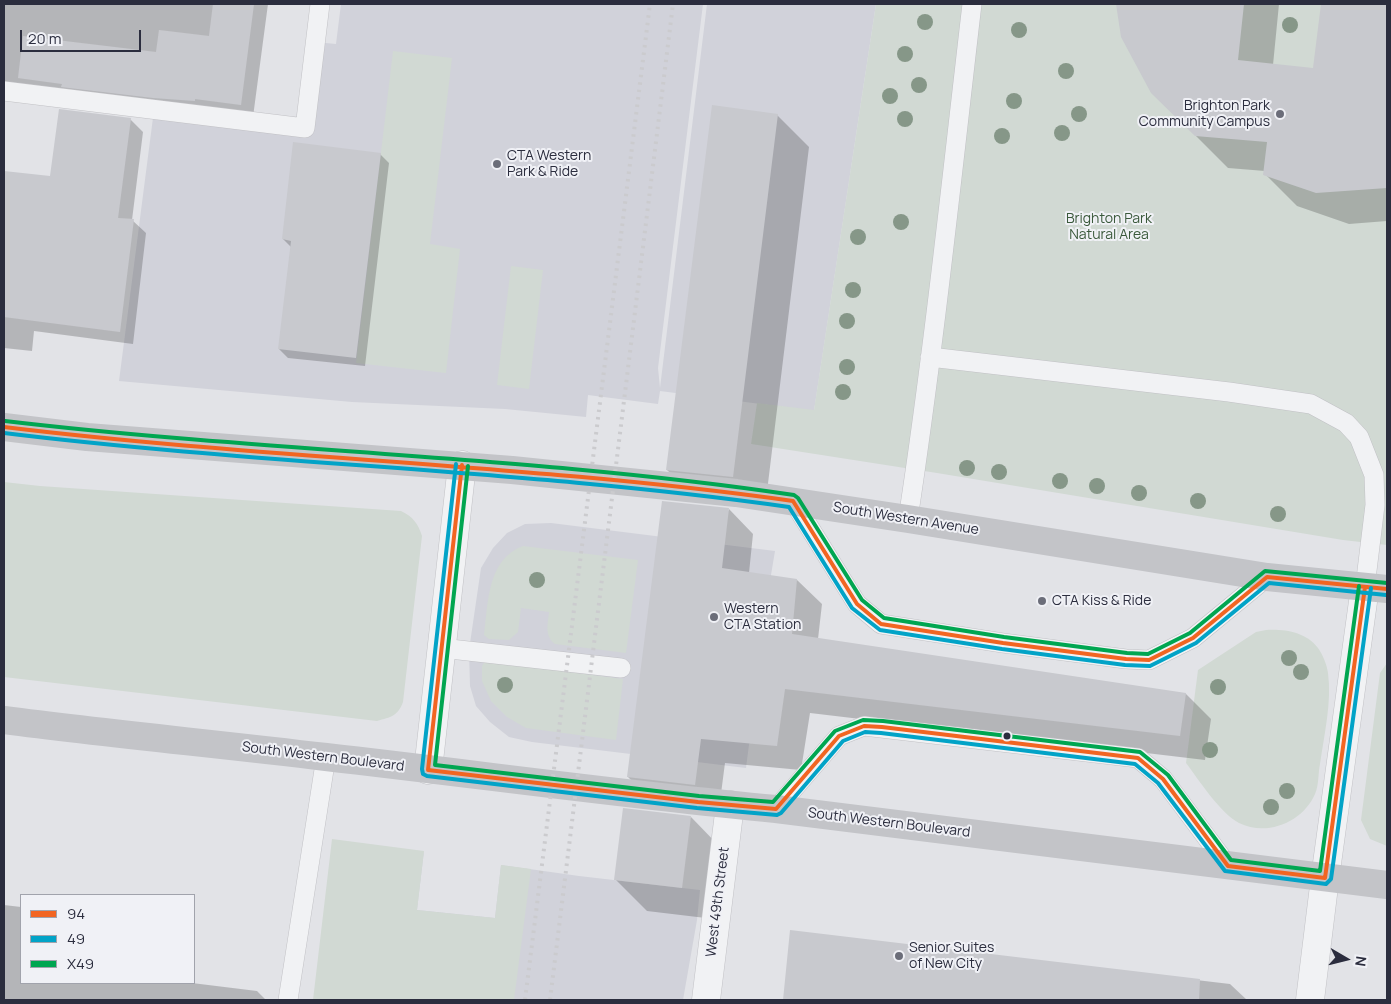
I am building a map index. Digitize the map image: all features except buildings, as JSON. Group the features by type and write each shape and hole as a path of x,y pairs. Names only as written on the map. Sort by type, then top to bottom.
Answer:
{"street":[{"name":"South Western Avenue","path":"4,427 87,437 462,466 736,493 908,518 1267,577 1376,588"},
{"path":"428,770 462,466"},
{"path":"1310,1000 1325,878 1376,588"},
{"name":"South Western Boulevard","path":"4,720 776,809 1387,885"},
{"name":"West 49th Street","path":"706,1000 730,805"}],"lane":[{"path":"4,90 305,128 320,4"},
{"path":"908,518 919,449 972,4"},
{"path":"930,358 1219,391 1311,404 1346,423 1359,437 1374,475 1376,588"},
{"path":"793,501 857,604 881,624 1003,643 1149,660 1193,638 1267,577"},
{"path":"441,648 621,668"},
{"path":"776,809 839,736 864,726 1138,758 1163,779 1228,866"},
{"path":"288,1000 326,757"}],"shaded area":[{"path":"341,4 703,4 658,368 660,388 707,4 876,4 814,411 660,391 658,404 588,395 586,417 505,409 352,402 119,381 154,110 305,128 315,42 336,44"},
{"path":"551,523 775,551 746,768 532,742 509,737 490,722 476,706 470,686 469,650 481,568 493,548 507,533 525,524"},
{"path":"424,851 417,910 495,918 501,865 700,890 697,920 683,1000 360,1000"}],"green space":[{"name":"Brighton Park Natural Area","path":"876,4 1387,4 1387,545 1343,540 751,444 757,403 814,410"},
{"path":"393,51 452,58 430,244 460,249 446,373 356,363"},
{"path":"511,266 543,270 529,389 497,385"},
{"path":"4,482 401,511 405,513 419,527 422,536 401,707 393,715 377,721 4,677"},
{"path":"523,546 638,560 626,653 555,644 548,633 549,612 521,608 518,632 509,640 489,639 484,635 489,597 496,572 502,561 511,552"},
{"path":"1280,630 1301,635 1318,648 1327,667 1329,695 1315,794 1302,812 1293,819 1283,824 1261,828 1239,823 1225,812 1210,796 1186,763 1198,670 1256,632"},
{"path":"485,661 623,679 616,740 526,728 507,717 491,701 482,681 482,666"},
{"path":"1387,663 1387,846 1370,839 1361,820 1380,673"},
{"path":"332,839 424,851 417,910 495,918 501,865 531,869 514,1000 313,1000"}],"railway":[{"path":"525,1000 650,4"},
{"path":"550,1000 673,4"}],"transit line":[{"name":"X49","path":"5,421 202,440 597,471 794,495 798,498 862,600 884,618 1004,637 1127,653 1148,654 1190,633 1265,571 1387,583"},
{"name":"94","path":"4,427 201,447 596,478 793,501 857,604 881,624 1003,643 1126,659 1149,660 1193,638 1267,577 1387,589"},
{"name":"49","path":"4,433 200,453 593,484 789,507 852,608 880,630 1002,649 1125,665 1150,666 1196,643 1269,583 1386,595"},
{"name":"49","path":"456,464 422,769 423,774 427,776 697,808 777,815 781,813 843,741 865,732 881,733 1135,764 1158,783 1225,871 1326,884 1331,879 1371,588"},
{"name":"94","path":"462,465 428,770 698,802 776,809 839,736 864,726 882,727 1138,758 1163,779 1228,866 1325,878 1365,587"},
{"name":"X49","path":"468,466 435,765 699,796 773,802 835,731 863,720 883,721 1140,752 1168,775 1231,860 1320,871 1359,586"}],"place":[{"name":"Brighton Park Community Campus","path":"1280,114"},
{"name":"CTA Western Park & Ride","path":"497,164"},
{"name":"CTA Kiss & Ride","path":"1042,601"},
{"name":"Western CTA Station","path":"714,617"},
{"name":"Senior Suites of New City","path":"899,956"}]}
